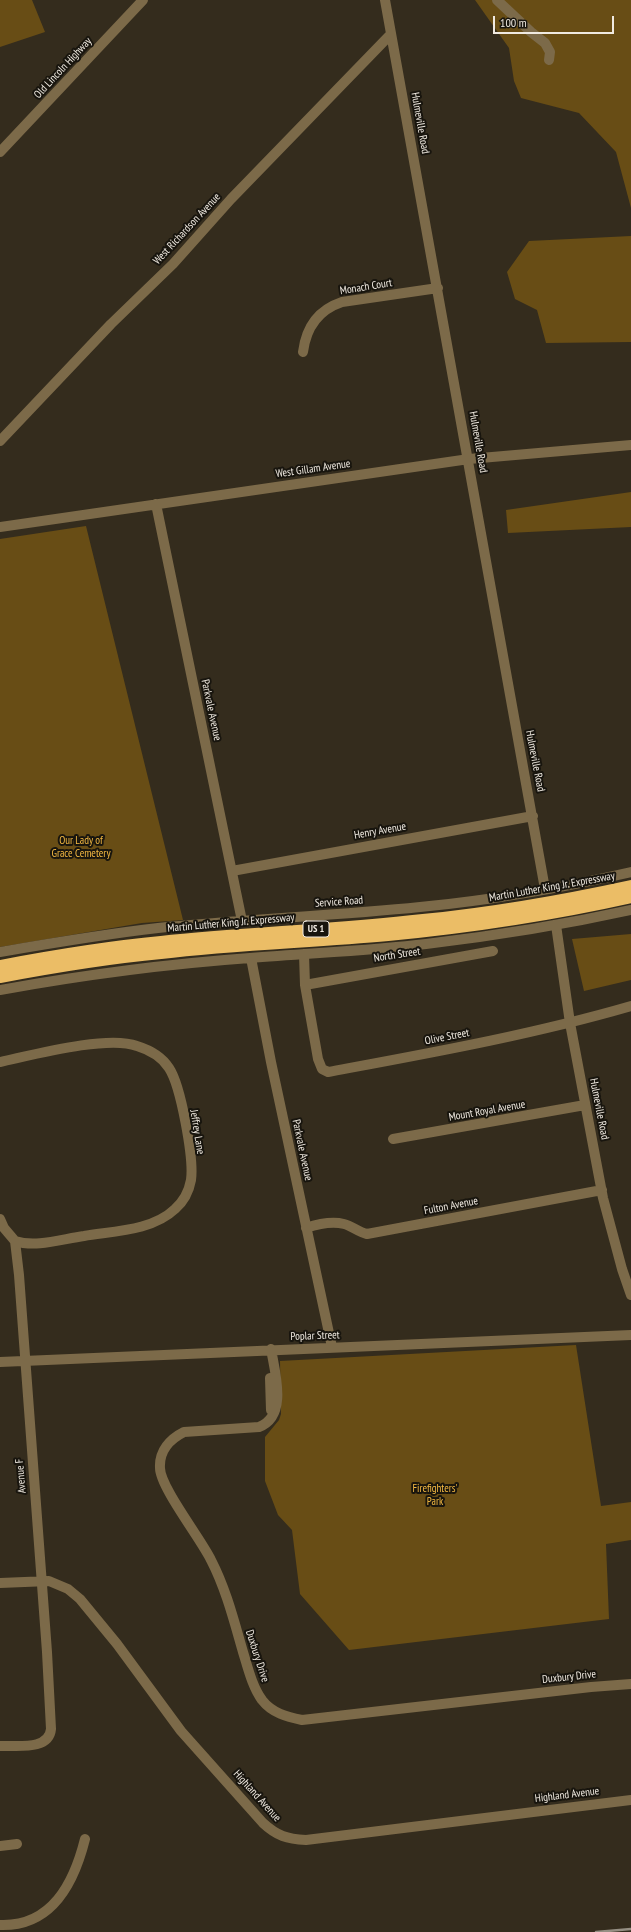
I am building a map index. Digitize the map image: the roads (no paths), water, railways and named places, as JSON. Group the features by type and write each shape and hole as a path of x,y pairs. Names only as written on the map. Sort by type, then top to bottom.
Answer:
{"highway":[{"name":"Martin Luther King Jr. Expressway","path":"0,966 160,942 350,927 459,916 539,904 631,886"},
{"name":"Martin Luther King Jr. Expressway","path":"0,977 74,964 161,953 351,938 461,926 540,915 631,897"}],"street":[{"name":"Old Lincoln Highway","path":"0,152 143,0"},
{"name":"Hulmeville Road","path":"385,0 469,459 492,600 546,889"},
{"path":"497,0 531,32 546,43 550,52 549,60"},
{"name":"West Richardson Avenue","path":"0,441 111,324 173,264 231,199 391,34"},
{"name":"Monach Court","path":"303,352 305,338 317,316 333,305 342,302 438,288"},
{"name":"West Gillam Avenue","path":"0,527 469,459 631,445"},
{"name":"Parkvale Avenue","path":"156,504 242,921"},
{"name":"Henry Avenue","path":"232,871 533,816"},
{"name":"Service Road","path":"0,952 129,932 242,921 421,907 546,889 631,872"},
{"path":"0,990 120,971 251,958 426,944 556,925 631,910"},
{"name":"Hulmeville Road","path":"556,925 570,1023 602,1190 622,1270 631,1295"},
{"name":"North Street","path":"305,985 493,951"},
{"path":"304,954 305,985"},
{"name":"Parkvale Avenue","path":"251,958 271,1062 332,1347"},
{"name":"Olive Street","path":"305,985 318,1059 322,1069 328,1072 502,1038 570,1023 631,1006"},
{"name":"Jeffrey Lane","path":"0,1062 66,1049 114,1042 137,1046 154,1053 168,1066 173,1075 182,1111 190,1155 191,1181 187,1192 176,1209 162,1219 140,1226 45,1242 28,1244 15,1241"},
{"name":"Mount Royal Avenue","path":"393,1139 585,1105"},
{"name":"Fulton Avenue","path":"306,1228 316,1225 336,1223 345,1224 361,1233 372,1233 602,1190"},
{"path":"0,1219 4,1228 15,1241"},
{"name":"Avenue F","path":"0,1746 43,1743 50,1737 51,1711 19,1275 15,1241"},
{"name":"Poplar Street","path":"0,1362 200,1354 271,1349 631,1335"},
{"name":"Duxbury Drive","path":"271,1349 270,1395 272,1418 266,1425 259,1427 184,1432 178,1435 167,1445 162,1455 160,1468 164,1483 211,1560 228,1604 253,1684 263,1701 271,1708 287,1717 302,1720 591,1687 631,1684"},
{"name":"Highland Avenue","path":"0,1583 49,1581 62,1586 80,1599 117,1644 181,1731 263,1823 278,1836 287,1839 306,1840 631,1800"},
{"path":"0,1925 14,1926 36,1917 56,1903 67,1888 79,1863 85,1839"},
{"path":"0,1846 17,1844"}],"railway":[{"path":"596,1932 631,1929"}],"park label":[{"name":"Our Lady of Grace Cemetery","path":"81,847"},
{"name":"Firefighters' Park","path":"435,1495"}]}
